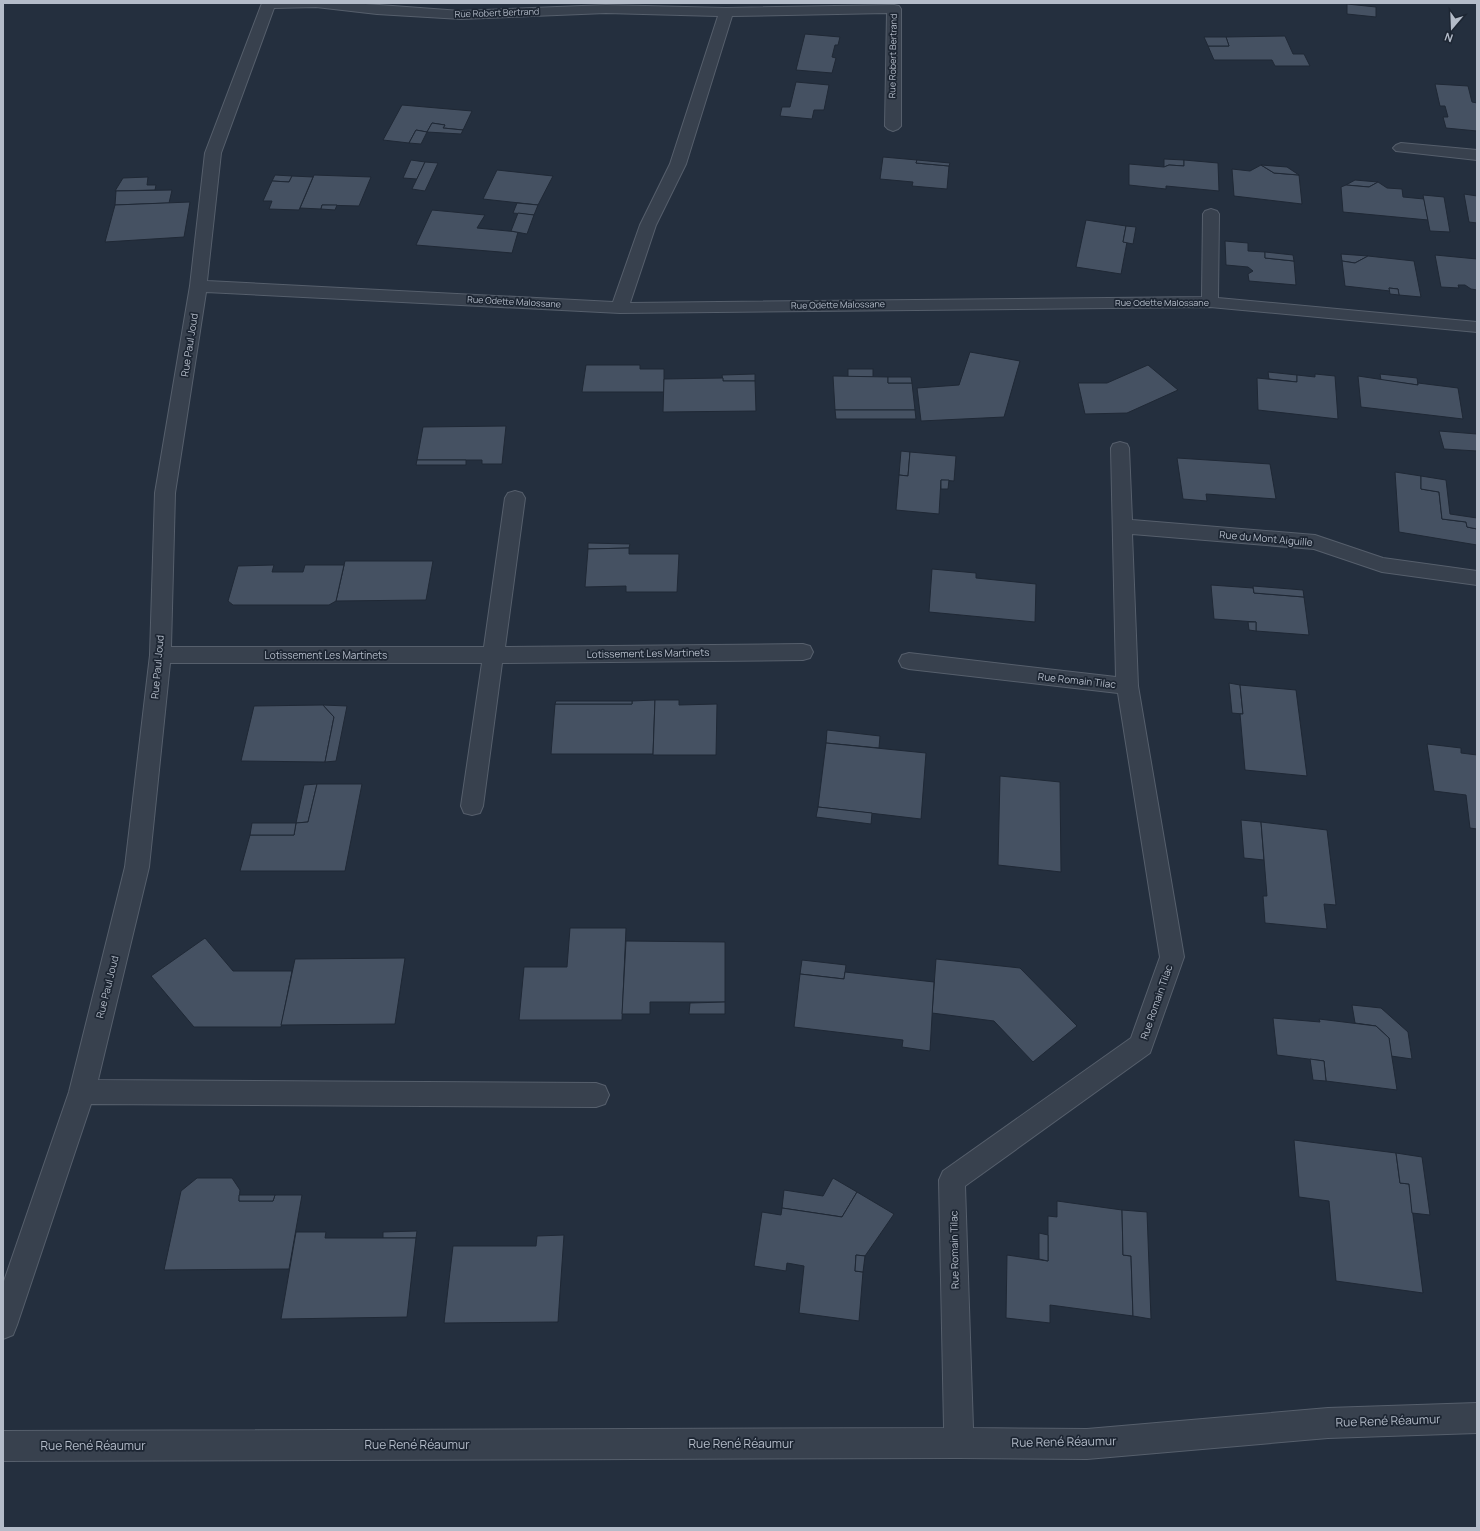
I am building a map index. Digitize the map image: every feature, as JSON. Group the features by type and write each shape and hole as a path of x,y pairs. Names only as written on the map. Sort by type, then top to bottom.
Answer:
{"street":[{"name":"Rue Robert Bertrand","path":"269,4 316,3 377,10 461,15 606,9 726,12 894,9 893,126"},
{"name":"Rue Paul Joud","path":"3,1325 82,1092 136,867 160,655 165,493 198,286 213,152 269,4"},
{"path":"620,308 648,225 678,164 726,12"},
{"path":"1401,148 1477,155"},
{"path":"1210,214 1210,302"},
{"name":"Rue Odette Malossane","path":"198,286 620,308 1210,302 1477,328"},
{"path":"1120,448 1126,686"},
{"path":"472,806 515,498"},
{"name":"Rue du Mont Aiguille","path":"1122,526 1315,542 1382,565 1477,578"},
{"name":"Lotissement Les Martinets","path":"160,655 492,655 803,652"},
{"name":"Rue Romain Tilac","path":"909,661 1126,686 1172,957 1142,1045 952,1180 959,1443"},
{"path":"82,1092 596,1095"},
{"name":"Rue René Réaumur","path":"3,1446 959,1443 1087,1444 1328,1423 1477,1418"}],"building":[{"path":"1347,4 1376,7 1376,17 1347,14"},
{"path":"805,34 840,37 838,45 835,45 832,57 836,58 832,73 796,70"},
{"path":"1285,36 1293,54 1304,54 1310,66 1275,66 1272,60 1214,60 1208,46 1229,46 1226,37"},
{"path":"1204,37 1226,37 1229,46 1208,46"},
{"path":"796,82 829,85 824,110 814,110 812,119 780,116 782,107 790,107"},
{"path":"1435,84 1468,86 1472,102 1477,103 1477,131 1446,128 1443,117 1448,117 1445,106 1440,106"},
{"path":"402,105 472,111 463,130 443,128 445,125 432,123 427,132 416,130 409,143 383,140"},
{"path":"432,123 445,125 443,128 463,130 461,134 427,132"},
{"path":"416,130 427,132 421,144 409,143"},
{"path":"883,157 917,160 916,163 949,166 947,189 912,186 913,182 880,179"},
{"path":"1164,159 1184,160 1184,166 1169,165 1164,167"},
{"path":"411,160 425,162 417,179 403,178"},
{"path":"917,160 950,163 949,166 916,163"},
{"path":"1184,160 1218,163 1219,191 1166,186 1166,189 1129,185 1129,164 1164,167 1169,165 1184,166"},
{"path":"425,162 438,163 425,191 412,189"},
{"path":"1261,165 1274,173 1299,175 1302,204 1234,196 1232,169 1250,171"},
{"path":"1261,165 1287,167 1299,175 1274,173"},
{"path":"497,170 553,176 538,205 483,199"},
{"path":"275,175 292,176 289,182 272,181"},
{"path":"314,175 371,177 359,206 322,205 321,209 300,208"},
{"path":"292,176 313,177 299,210 269,209 272,201 263,201 272,181 289,182"},
{"path":"148,177 147,185 156,185 155,190 115,191 123,178"},
{"path":"1355,180 1378,182 1369,187 1346,185"},
{"path":"1378,182 1387,188 1402,189 1403,197 1424,199 1428,220 1343,212 1341,187 1346,185 1369,187"},
{"path":"172,190 169,203 115,205 116,191"},
{"path":"1464,194 1477,196 1477,223 1469,222"},
{"path":"1423,195 1444,197 1450,232 1430,231"},
{"path":"190,202 184,237 105,242 115,205"},
{"path":"517,203 538,205 534,215 513,213"},
{"path":"322,205 337,205 335,210 321,209"},
{"path":"432,210 485,215 477,228 518,232 512,253 416,245"},
{"path":"518,213 534,215 527,234 511,231"},
{"path":"1086,220 1126,226 1123,242 1127,242 1121,274 1076,267"},
{"path":"1126,226 1136,227 1133,244 1123,242"},
{"path":"1225,241 1248,243 1248,251 1265,252 1265,258 1294,261 1296,285 1249,281 1248,274 1253,271 1248,267 1226,265"},
{"path":"1265,252 1293,255 1294,261 1265,258"},
{"path":"1341,254 1368,256 1355,263 1342,261"},
{"path":"1435,255 1477,259 1477,290 1471,289 1465,285 1458,285 1459,288 1441,287"},
{"path":"1368,256 1414,261 1421,297 1399,295 1398,289 1389,288 1390,291 1345,286 1342,261 1355,263"},
{"path":"1389,288 1398,289 1399,295 1390,294"},
{"path":"970,352 1020,361 1004,417 921,421 917,388 959,385"},
{"path":"586,365 640,365 640,369 664,369 664,392 582,392"},
{"path":"1148,365 1178,390 1127,413 1085,414 1078,383 1107,383"},
{"path":"848,369 873,369 873,377 848,377"},
{"path":"1268,372 1297,375 1297,382 1269,379"},
{"path":"755,374 755,381 723,381 722,375"},
{"path":"1315,374 1335,376 1338,419 1258,410 1257,378 1297,382 1297,375 1315,377"},
{"path":"1380,374 1417,378 1418,385 1381,380"},
{"path":"833,376 888,377 888,383 912,383 915,410 835,410"},
{"path":"1358,376 1418,385 1418,383 1458,388 1463,419 1361,407"},
{"path":"888,377 911,377 912,383 888,383"},
{"path":"723,378 723,381 755,381 756,411 663,412 664,379"},
{"path":"835,410 915,410 916,419 836,419"},
{"path":"506,426 502,464 482,464 482,460 417,460 423,427"},
{"path":"1439,431 1477,434 1477,451 1444,449"},
{"path":"901,451 910,452 908,476 899,475"},
{"path":"910,452 956,456 954,481 941,480 939,514 896,510 899,475 908,476"},
{"path":"1177,458 1270,464 1276,499 1206,494 1207,501 1183,499"},
{"path":"417,460 466,460 466,465 416,465"},
{"path":"1395,472 1421,476 1421,489 1439,492 1442,519 1466,522 1467,527 1477,529 1477,545 1399,532"},
{"path":"1421,476 1446,480 1450,514 1477,518 1477,529 1467,527 1466,522 1442,519 1439,492 1421,489"},
{"path":"941,480 949,480 948,489 941,489"},
{"path":"588,543 630,544 629,548 588,549"},
{"path":"629,548 629,554 679,554 677,592 626,592 626,586 585,587 588,549"},
{"path":"345,561 433,561 426,600 336,601"},
{"path":"274,565 272,572 303,572 305,565 344,565 336,601 329,605 233,605 228,601 238,566"},
{"path":"932,569 976,573 976,578 1036,584 1035,622 929,612"},
{"path":"1211,585 1253,588 1254,593 1304,597 1309,635 1256,631 1256,622 1214,619"},
{"path":"1253,586 1303,590 1304,597 1254,593"},
{"path":"1248,622 1256,622 1256,631 1249,630"},
{"path":"1229,683 1240,685 1243,714 1232,713"},
{"path":"1240,685 1296,690 1307,776 1245,770 1240,714 1243,714"},
{"path":"655,700 653,754 551,754 555,704 632,704 632,701"},
{"path":"655,700 679,700 679,705 717,704 716,755 653,755"},
{"path":"556,701 632,701 632,704 555,704"},
{"path":"323,705 334,717 325,762 241,761 254,706"},
{"path":"323,705 347,706 336,761 325,762 334,717"},
{"path":"827,730 880,736 879,748 826,743"},
{"path":"826,743 926,753 921,819 818,807"},
{"path":"1427,744 1461,748 1461,753 1477,755 1477,829 1470,828 1466,795 1434,791"},
{"path":"1000,776 1060,782 1061,872 998,865"},
{"path":"317,784 308,822 296,823 304,785"},
{"path":"317,784 362,784 345,871 240,871 250,835 294,835 296,823 308,822"},
{"path":"818,807 872,813 871,824 816,817"},
{"path":"1241,820 1261,822 1264,860 1244,858"},
{"path":"1261,822 1327,830 1336,905 1324,904 1327,929 1265,923 1263,896 1267,896"},
{"path":"252,823 296,823 294,835 250,835"},
{"path":"570,928 626,928 622,1020 519,1020 524,967 567,967"},
{"path":"205,938 233,971 292,971 281,1027 194,1027 151,976"},
{"path":"626,941 725,942 725,1002 650,1002 650,1014 622,1014"},
{"path":"405,958 395,1024 281,1025 295,959"},
{"path":"936,959 1020,968 1077,1026 1033,1062 994,1021 932,1013"},
{"path":"802,960 846,965 844,979 800,974"},
{"path":"845,972 934,982 930,1051 902,1047 903,1040 794,1027 800,974 844,979"},
{"path":"725,1002 725,1014 689,1014 690,1003"},
{"path":"1352,1005 1381,1008 1408,1032 1412,1059 1391,1056 1389,1038 1376,1026 1355,1023"},
{"path":"1273,1018 1320,1022 1319,1019 1376,1026 1389,1038 1397,1090 1326,1081 1324,1061 1277,1055"},
{"path":"1310,1059 1324,1061 1326,1081 1313,1080"},
{"path":"1294,1140 1396,1153 1400,1183 1409,1184 1423,1293 1336,1281 1329,1201 1299,1197"},
{"path":"1396,1153 1422,1157 1430,1215 1412,1213 1409,1184 1400,1183"},
{"path":"197,1178 232,1178 240,1190 239,1201 273,1201 275,1195 302,1195 289,1269 164,1270 181,1191"},
{"path":"833,1178 857,1192 842,1217 782,1208 784,1190 823,1196"},
{"path":"857,1192 894,1214 865,1256 856,1255 855,1271 863,1272 859,1321 799,1313 804,1266 787,1263 786,1271 754,1266 762,1212 781,1215 782,1208 842,1217"},
{"path":"239,1195 275,1195 273,1201 239,1201"},
{"path":"1057,1201 1122,1210 1123,1255 1131,1256 1133,1316 1050,1305 1050,1323 1006,1318 1007,1255 1048,1261 1048,1216 1057,1217"},
{"path":"1122,1210 1147,1212 1151,1319 1133,1316 1131,1256 1123,1255"},
{"path":"417,1231 416,1238 383,1238 383,1232"},
{"path":"296,1232 326,1232 325,1238 416,1238 407,1317 281,1319"},
{"path":"1039,1233 1048,1235 1048,1261 1039,1259"},
{"path":"564,1235 558,1322 444,1323 453,1246 536,1246 537,1236"},
{"path":"856,1255 865,1256 863,1272 855,1271"}]}
